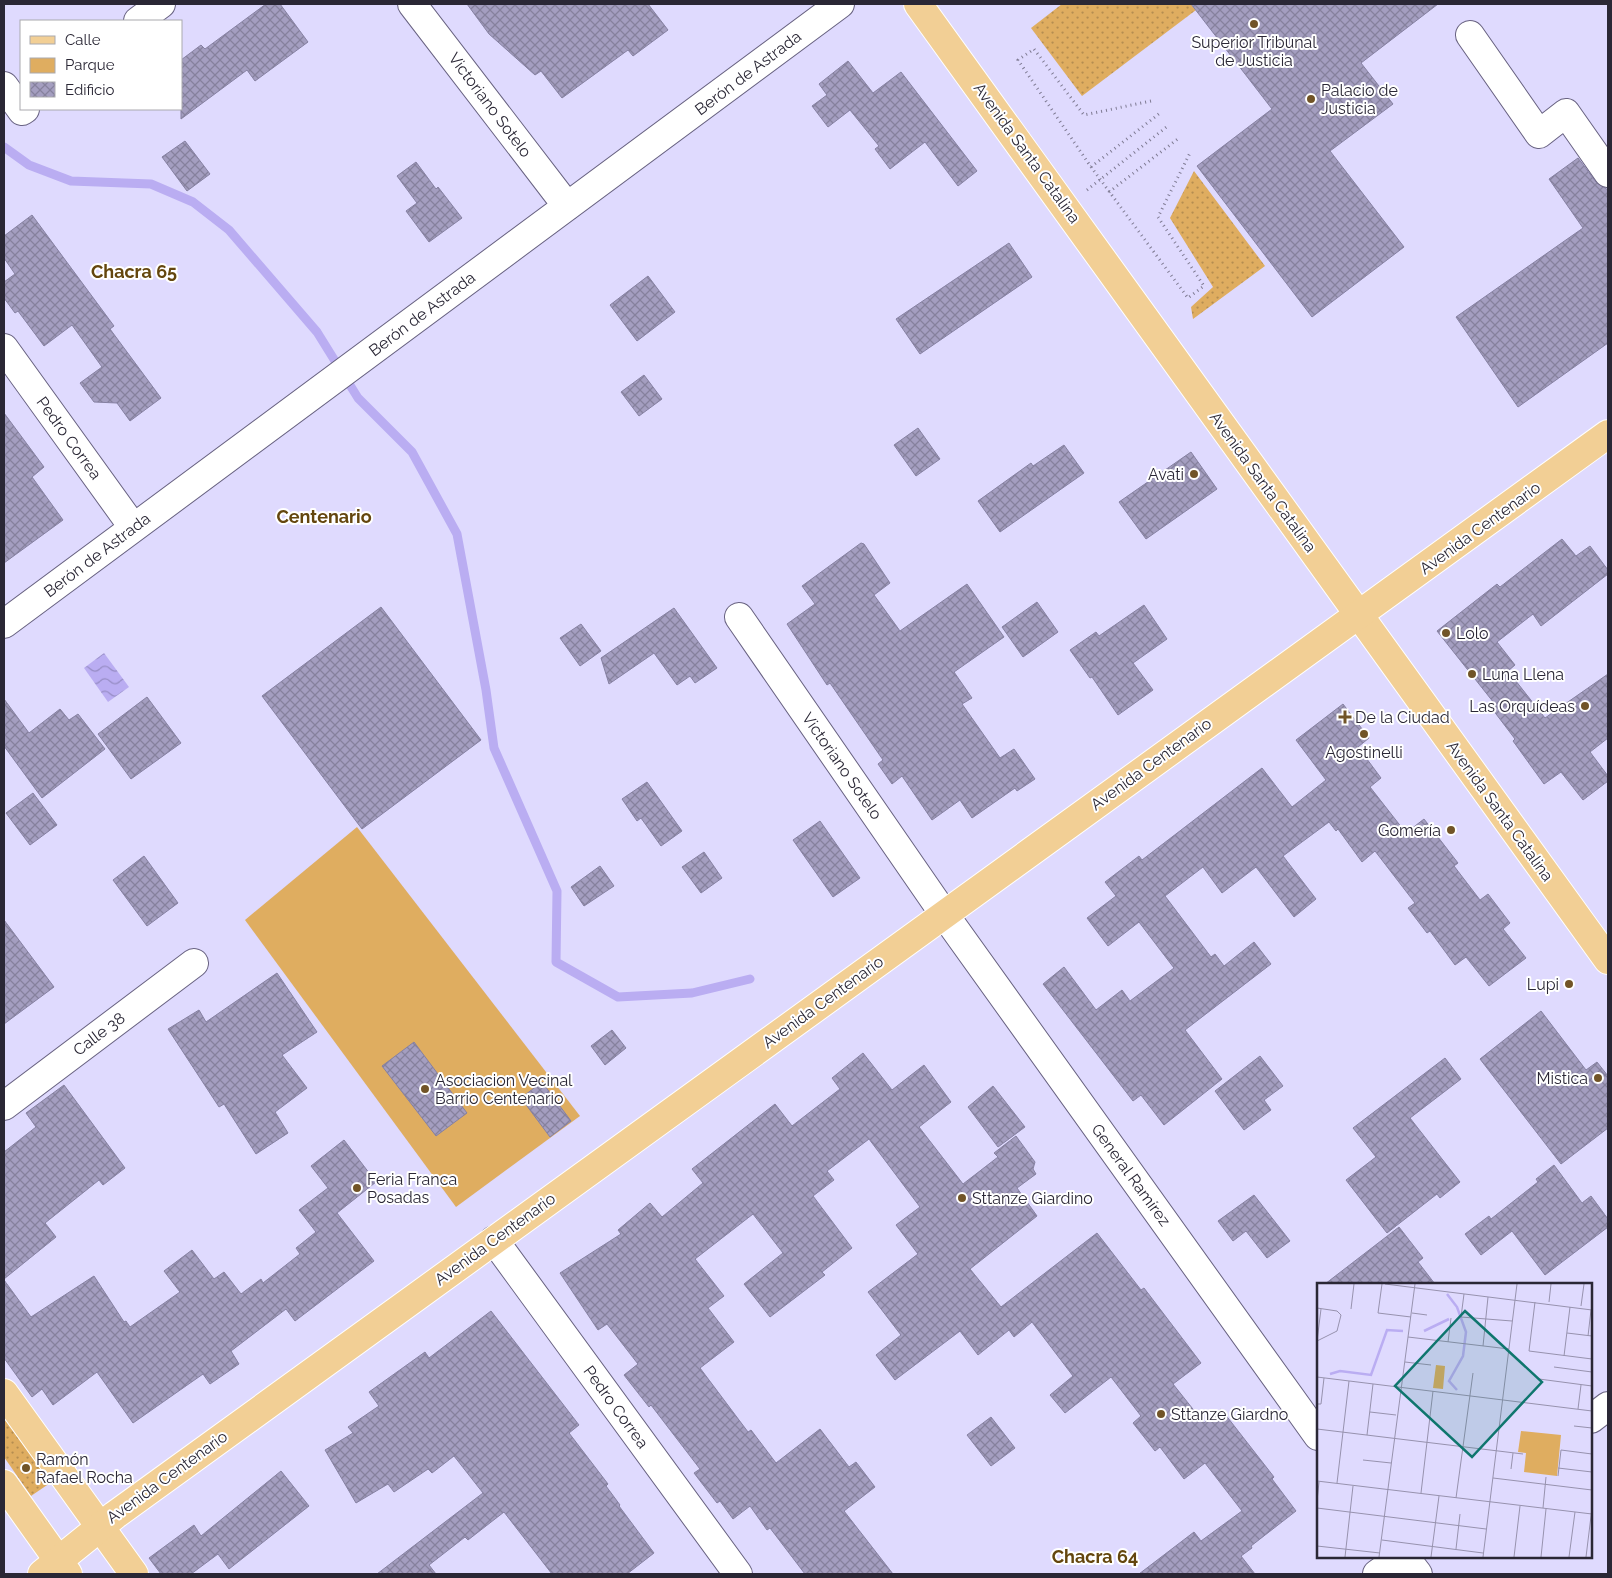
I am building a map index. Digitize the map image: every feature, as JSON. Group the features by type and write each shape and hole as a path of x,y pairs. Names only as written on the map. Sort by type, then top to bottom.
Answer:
{"main road":[{"name":"Avenida Santa Catalina","path":"918,4 1608,960"},
{"name":"Avenida Centenario","path":"56,1570 100,1526 1608,434"},
{"path":"4,1393 134,1574"},
{"path":"4,1484 56,1570"}],"street":[{"path":"139,20 161,4"},
{"name":"Victoriano Sotelo","path":"412,4 567,206"},
{"name":"Berón de Astrada","path":"4,624 840,4"},
{"path":"1470,35 1539,134 1566,113 1608,173"},
{"path":"4,86 20,106"},
{"name":"Pedro Correa","path":"4,348 134,527"},
{"name":"Victoriano Sotelo","path":"739,617 944,914"},
{"name":"General Ramírez","path":"944,914 1317,1435"},
{"name":"Calle 38","path":"4,1106 194,963"},
{"name":"Pedro Correa","path":"494,1240 738,1574"},
{"path":"1592,1418 1608,1406"},
{"path":"1377,1574 1400,1558"},
{"path":"1406,1558 1418,1574"}],"path":[{"path":"1151,101 1084,115 1034,49 1018,60 1091,167 1188,298 1204,286 1158,217 1190,153"},
{"path":"1091,167 1160,113"},
{"path":"1101,180 1169,125"},
{"path":"1109,192 1179,138"}],"green space":[{"path":"1062,4 1191,4 1196,10 1082,96 1031,28"},
{"path":"1194,171 1265,266 1193,319 1191,307 1213,287 1170,218"},
{"path":"357,827 580,1116 456,1207 245,920"},
{"path":"4,1413 53,1481 31,1496 4,1457"}],"water":[{"path":"104,653 129,687 108,702 84,668"}],"building":[{"path":"266,4 280,4 308,42 255,81 247,70 181,119 182,59 201,45 205,49"},
{"path":"467,4 648,4 668,30 633,56 628,50 562,98 541,71 535,75 489,34"},
{"path":"1191,4 1438,4 1361,63 1393,104 1330,151 1404,247 1312,317 1197,166 1272,109"},
{"path":"848,61 873,93 901,72 977,171 958,186 925,142 890,169 875,149 879,146 850,110 828,127 812,106 827,95 819,84"},
{"path":"185,141 210,174 187,191 162,157"},
{"path":"1578,158 1596,182 1608,190 1608,343 1518,407 1456,317 1583,228 1549,179"},
{"path":"416,162 436,189 438,187 462,218 429,242 406,211 417,203 397,176"},
{"path":"32,215 114,326 110,329 161,398 130,421 117,403 94,402 80,383 102,367 72,325 44,346 18,311 15,313 4,298 4,282 15,274 4,258 4,236"},
{"path":"1009,243 1032,277 920,354 896,319"},
{"path":"648,276 675,312 637,341 610,305"},
{"path":"644,375 662,399 639,416 621,392"},
{"path":"4,413 44,467 32,477 63,520 4,563"},
{"path":"918,428 940,459 916,476 894,445"},
{"path":"1064,445 1084,473 1000,532 978,501 1031,463 1033,466"},
{"path":"1191,452 1217,489 1146,539 1119,502"},
{"path":"1562,539 1576,556 1590,546 1608,570 1608,574 1541,626 1533,614 1497,642 1515,665 1508,671 1545,718 1608,674 1608,738 1590,752 1608,776 1608,781 1583,800 1561,772 1544,784 1513,741 1515,739 1490,706 1494,703 1437,631 1497,584 1500,587"},
{"path":"861,543 864,544 890,583 874,595 900,631 967,584 1004,637 954,672 972,698 962,704 1000,758 1014,749 1035,779 1017,791 1015,788 972,818 960,800 932,820 902,776 892,784 878,764 883,760 830,683 827,685 787,624 815,604 802,586"},
{"path":"1037,602 1058,632 1023,657 1002,627"},
{"path":"1144,605 1167,639 1133,663 1153,690 1118,715 1092,677 1090,678 1070,650 1096,632 1099,636"},
{"path":"381,607 481,740 362,829 262,696"},
{"path":"674,608 717,668 695,683 690,676 677,685 654,653 609,684 601,658"},
{"path":"581,624 601,651 580,666 560,638"},
{"path":"147,697 181,743 131,779 98,734"},
{"path":"4,699 29,733 60,709 69,720 78,714 105,749 42,798 4,746"},
{"path":"1343,704 1369,738 1358,747 1381,778 1370,787 1406,833 1424,819 1458,863 1454,866 1480,900 1488,894 1510,923 1503,929 1526,958 1489,986 1466,957 1455,965 1430,931 1427,933 1408,908 1415,903 1375,851 1362,862 1338,829 1336,831 1329,822 1283,856 1316,899 1294,917 1256,867 1222,893 1203,867 1165,896 1211,957 1215,954 1224,966 1254,942 1271,964 1185,1030 1222,1079 1164,1125 1141,1095 1133,1101 1043,984 1064,967 1096,1010 1122,990 1130,1001 1174,968 1139,922 1108,946 1087,918 1116,896 1105,882 1139,856 1142,860 1262,768 1292,807 1326,780 1296,740"},
{"path":"647,782 682,831 661,846 641,818 637,821 622,799"},
{"path":"33,793 57,825 30,845 6,813"},
{"path":"820,821 860,878 833,897 793,840"},
{"path":"704,852 722,878 701,893 682,867"},
{"path":"144,856 178,903 147,926 113,880"},
{"path":"600,866 614,886 584,906 571,887"},
{"path":"4,920 54,987 4,1024"},
{"path":"277,973 317,1032 282,1055 307,1088 275,1112 288,1133 256,1154 224,1104 219,1107 168,1029 199,1010 206,1022"},
{"path":"1541,1011 1586,1070 1597,1062 1608,1076 1608,1128 1561,1164 1480,1059"},
{"path":"612,1030 626,1048 605,1065 591,1046"},
{"name":"Asociacion Vecinal Barrio Centenario","path":"414,1042 467,1113 436,1136 382,1066"},
{"path":"863,1053 892,1090 924,1065 951,1102 919,1127 963,1184 998,1157 994,1153 1016,1136 1035,1162 1033,1169 1036,1174 1017,1188 1037,1216 970,1269 1001,1307 1097,1233 1141,1290 1144,1288 1201,1363 1173,1384 1204,1423 1221,1409 1274,1477 1272,1479 1296,1511 1241,1556 1255,1574 1139,1574 1194,1532 1201,1541 1242,1511 1205,1463 1184,1479 1160,1447 1155,1451 1133,1423 1141,1416 1111,1377 1065,1413 1050,1395 1073,1376 1032,1322 1014,1337 1009,1330 978,1355 960,1331 895,1380 876,1355 901,1335 868,1292 918,1254 896,1225 920,1207 869,1139 827,1171 834,1180 813,1196 852,1248 822,1272 825,1275 770,1317 744,1284 783,1253 753,1214 695,1259 724,1296 708,1308 734,1342 700,1368 748,1432 751,1430 776,1463 820,1429 849,1467 856,1462 875,1487 844,1511 893,1574 805,1574 770,1528 767,1530 750,1506 733,1519 720,1501 717,1503 694,1473 700,1469 651,1405 649,1407 624,1375 638,1364 607,1324 598,1330 560,1273 621,1234 618,1230 650,1203 662,1217 703,1183 692,1169 775,1104 792,1126 840,1089 832,1078"},
{"path":"1260,1056 1283,1086 1264,1100 1271,1110 1244,1130 1215,1091"},
{"path":"1445,1058 1461,1079 1410,1118 1460,1182 1440,1198 1437,1194 1387,1233 1346,1180 1376,1157 1353,1128"},
{"path":"542,1082 571,1121 550,1137 521,1098"},
{"path":"64,1085 125,1168 103,1185 99,1180 45,1223 56,1237 4,1279 4,1152 36,1127 26,1113"},
{"path":"993,1086 1025,1127 998,1147 968,1107"},
{"path":"344,1140 376,1182 337,1213 374,1261 295,1321 286,1309 231,1351 239,1364 210,1384 203,1374 133,1423 97,1372 53,1405 42,1389 32,1397 4,1358 4,1280 31,1317 94,1276 124,1322 126,1321 130,1327 180,1292 164,1271 192,1250 214,1279 224,1272 241,1294 261,1279 263,1283 300,1254 296,1248 316,1232 299,1210 328,1188 311,1166"},
{"path":"1554,1165 1582,1203 1591,1196 1608,1219 1608,1227 1545,1275 1512,1231 1481,1255 1465,1234 1489,1216 1491,1219 1538,1182 1536,1179"},
{"path":"1254,1195 1290,1241 1267,1258 1246,1231 1233,1241 1218,1221"},
{"path":"1399,1227 1423,1258 1418,1262 1434,1283 1326,1283"},
{"path":"491,1311 579,1425 569,1433 608,1484 606,1486 619,1506 654,1553 627,1574 552,1574 504,1512 468,1540 465,1537 429,1565 436,1574 377,1574 483,1493 454,1456 432,1473 428,1469 394,1492 388,1484 356,1503 325,1450 353,1433 348,1427 379,1406 369,1392 425,1352 429,1358"},
{"path":"991,1417 1015,1448 991,1466 967,1435"},
{"path":"281,1471 309,1506 229,1569 218,1554 191,1574 161,1574 149,1558 194,1525 201,1536"}],"waterway":[{"path":"4,147 29,165 71,181 151,184 193,202 229,230 317,332 358,398 412,452 457,534 486,690 494,748 557,891 556,962 618,997 692,993 750,979"}],"place":[{"name":"Superior Tribunal de Justicia","path":"1254,24"},
{"name":"Palacio de Justicia","path":"1311,99"},
{"name":"Avati","path":"1194,474"},
{"name":"Lolo","path":"1446,633"},
{"name":"Luna Llena","path":"1472,674"},
{"name":"Las Orquídeas","path":"1585,706"},
{"name":"De la Ciudad","path":"1345,717"},
{"name":"Agostinelli","path":"1364,734"},
{"name":"Gomería","path":"1451,830"},
{"name":"Lupi","path":"1569,984"},
{"name":"Mistica","path":"1598,1078"},
{"name":"Asociacion Vecinal Barrio Centenario","path":"425,1089"},
{"name":"Feria Franca Posadas","path":"357,1188"},
{"name":"Sttanze Giardino","path":"962,1198"},
{"name":"Sttanze Giardno","path":"1161,1414"},
{"name":"Ramón Rafael Rocha","path":"26,1468"}],"district":[{"name":"Chacra 65","path":"134,271"},
{"name":"Centenario","path":"324,516"},
{"name":"Chacra 64","path":"1095,1556"}]}
